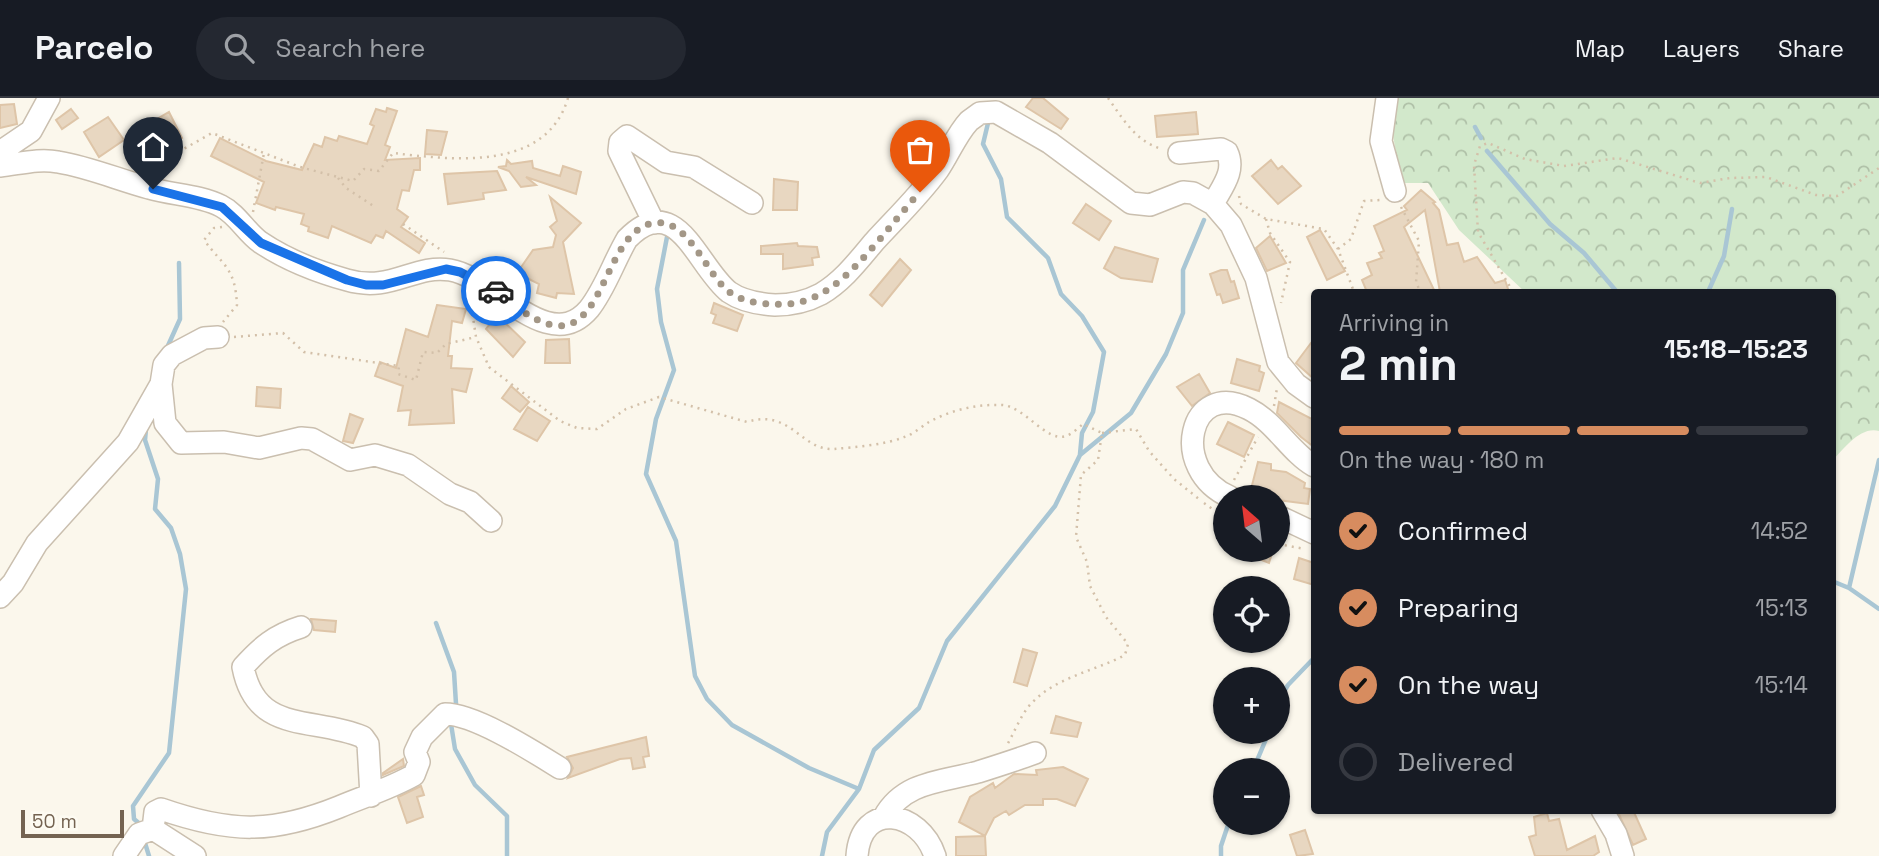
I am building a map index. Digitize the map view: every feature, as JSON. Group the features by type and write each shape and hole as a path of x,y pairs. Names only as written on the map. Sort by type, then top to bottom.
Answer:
{"street":[{"path":"0,152 30,131 49,98"},
{"path":"1387,98 1381,141 1395,191"},
{"path":"0,166 58,162 222,207 261,243 323,272 366,285 383,285 447,262 546,324 565,324 580,317 594,302 627,239 635,231 654,223 671,224 716,278 741,298 776,305 805,301 835,285 846,274 920,192 974,116 988,111 996,112 1041,137 1130,202 1150,205 1171,195 1194,192 1213,204 1231,225 1256,278 1278,362 1296,384 1311,395"},
{"path":"654,223 619,151 620,142 627,136 666,162 694,167 752,203"},
{"path":"1179,153 1221,149 1229,156 1229,175 1213,204"},
{"path":"218,337 204,338 173,355 164,365 161,384 165,423 181,443 224,442 259,448 301,438 313,439 350,460 375,455 408,465 450,494 470,502 491,521"},
{"path":"0,597 13,583 37,543 128,442 161,384"},
{"path":"1215,485 1205,477 1191,446 1193,430 1199,418 1214,405 1222,402 1249,409 1311,463"},
{"path":"1290,525 1311,540"},
{"path":"302,628 270,639 253,656 243,667 246,685 257,705 271,713 363,737 368,744 371,796"},
{"path":"153,829 155,812 161,809 227,828 290,825 371,796 414,775 419,762 415,752 422,737 445,714 458,714 522,744 560,768"},
{"path":"857,856 868,828 884,817 892,804 919,786 975,773 1035,753"},
{"path":"1604,814 1616,834 1623,856"},
{"path":"884,817 899,817 912,822 929,842 935,856"},
{"path":"124,856 139,834 153,829"},
{"path":"153,829 195,856"}],"path":[{"path":"127,181 212,133 264,153 353,181 364,169 379,171 393,153 478,160 520,149 553,128 568,98"},
{"path":"1108,98 1132,131 1144,142 1179,153"},
{"path":"1511,289 1478,232 1474,165 1480,146 1488,143 1525,159 1564,166 1618,158 1700,183 1730,178 1766,177 1816,195 1837,196 1879,168"},
{"path":"264,153 245,228 214,228 204,240 227,263 236,288 237,305 223,321 218,337 283,333 303,352 379,360 398,366 398,374 416,380 423,352 437,353 446,344 475,337"},
{"path":"1229,175 1237,187 1241,204 1266,219 1324,229 1338,249 1353,289"},
{"path":"338,178 346,188 376,207"},
{"path":"1338,249 1351,239 1364,201 1380,200 1385,189 1395,191 1419,241 1416,283 1419,289"},
{"path":"1266,219 1270,233 1290,262 1283,286 1281,310"},
{"path":"403,225 447,262 447,277 463,286 472,311 475,337 489,367 560,421 578,428 597,429 626,409 659,397 747,422 758,418 785,422 801,437 831,449 850,445 875,445 907,436 953,411 1002,405 1017,408 1041,428 1059,437 1068,436 1083,424 1102,433 1136,429 1149,451 1174,480 1213,509"},
{"path":"1273,412 1278,382"},
{"path":"1006,747 1029,707 1037,700 1062,680 1113,661 1125,655 1128,649 1128,644 1106,617 1090,586 1087,562 1076,537 1081,475 1098,460 1102,433"},
{"path":"1234,485 1260,434"},
{"path":"1290,543 1311,541"}],"green space":[{"path":"1394,98 1879,98 1879,431 1872,430 1859,435 1836,457 1836,289 1522,289 1459,230 1428,183 1401,183 1391,123"}],"building":[{"path":"1033,98 1043,98 1068,119 1061,129 1026,107"},
{"path":"14,104 17,124 0,128 0,105"},
{"path":"387,108 397,111 385,145 390,147 385,160 420,158 420,170 414,170 409,191 402,190 397,209 408,217 401,227 425,243 419,253 386,231 383,238 376,235 371,243 332,226 328,238 308,231 309,227 301,224 304,214 276,207 275,210 256,203 264,182 211,156 220,138 266,161 302,170 314,144 322,147 325,137 337,141 339,136 367,144 374,126 370,124 376,109 386,112"},
{"path":"71,109 78,118 62,129 56,120"},
{"path":"169,112 182,138 161,151 145,126"},
{"path":"1196,112 1198,134 1157,137 1155,116"},
{"path":"108,117 124,140 99,157 84,132"},
{"path":"427,130 447,132 441,155 425,154"},
{"path":"507,160 511,164 532,161 533,168 560,176 563,166 581,172 576,194 526,177 536,185 521,187 509,171 498,167 506,166"},
{"path":"1271,160 1278,169 1282,166 1301,186 1278,204 1252,176"},
{"path":"497,171 506,190 483,193 484,199 448,204 444,174"},
{"path":"774,179 798,182 797,210 773,210"},
{"path":"1421,190 1435,202 1433,203 1439,210 1447,245 1458,243 1464,262 1477,257 1495,283 1505,280 1508,289 1439,289 1425,210 1404,227 1434,289 1366,289 1362,280 1372,275 1367,263 1382,258 1379,253 1384,251 1374,226 1407,210 1404,206"},
{"path":"550,197 581,223 563,242 574,294 557,293 556,298 537,293 539,284 517,273 533,250 553,247 556,235 550,227 557,221"},
{"path":"1086,204 1111,221 1099,240 1073,223"},
{"path":"1320,230 1345,271 1327,280 1307,237"},
{"path":"1270,236 1286,263 1267,271 1256,248"},
{"path":"797,243 798,246 817,247 819,257 812,258 813,265 783,269 783,254 761,254 761,246"},
{"path":"1115,247 1158,259 1152,282 1121,278 1104,268"},
{"path":"900,259 911,270 882,306 870,295"},
{"path":"1227,270 1231,282 1234,281 1239,298 1223,303 1220,294 1217,295 1210,274"},
{"path":"714,303 743,315 737,331 713,323 716,315 711,313"},
{"path":"437,305 466,309 462,323 452,321 448,356 452,356 451,368 472,369 466,392 452,389 454,423 409,425 411,410 398,411 403,386 375,376 380,362 396,368 406,329 428,337"},
{"path":"497,315 525,342 513,357 486,329"},
{"path":"569,339 570,363 545,363 546,340"},
{"path":"1311,343 1311,376 1296,363"},
{"path":"1237,359 1260,366 1259,371 1264,373 1259,391 1231,383"},
{"path":"1199,374 1210,393 1192,406 1177,387"},
{"path":"511,386 529,402 520,412 502,398"},
{"path":"257,387 281,389 280,408 256,406"},
{"path":"1279,402 1311,418 1311,445 1301,437 1277,413"},
{"path":"528,407 550,421 537,441 514,429"},
{"path":"350,414 363,419 353,443 343,441"},
{"path":"1228,422 1254,435 1244,457 1217,444"},
{"path":"1258,462 1271,464 1271,470 1286,472 1305,483 1304,488 1310,489 1308,504 1290,502 1290,485 1252,485"},
{"path":"1299,558 1311,562 1311,584 1294,579"},
{"path":"311,619 336,621 335,632 314,630"},
{"path":"1023,649 1037,653 1027,686 1014,682"},
{"path":"1056,716 1081,723 1077,737 1051,733"},
{"path":"646,737 649,756 643,757 645,767 633,769 631,758 620,759 568,778 573,768 567,757"},
{"path":"403,759 404,766 383,775 383,773"},
{"path":"1063,767 1088,779 1075,806 1057,799 1043,799 1043,805 1025,805 1009,815 1006,811 994,818 985,836 959,822 970,797 993,783 995,788 1014,774 1037,775 1036,770"},
{"path":"421,786 424,795 417,797 423,817 407,823 398,797"},
{"path":"1547,814 1549,821 1559,819 1567,850 1595,836 1599,852 1593,856 1535,856 1529,837 1536,835 1534,817"},
{"path":"1619,814 1635,814 1646,839 1633,845"},
{"path":"1305,830 1313,854 1297,856 1290,835"},
{"path":"985,836 986,856 956,856 956,837"}],"waterway":[{"path":"989,119 983,144 1001,179 1007,217 1048,258 1061,294 1082,316 1104,352 1093,412 1082,433 1080,454"},
{"path":"1475,127 1481,138"},
{"path":"1487,151 1550,224 1584,253 1614,289"},
{"path":"1709,289 1724,256 1732,209"},
{"path":"822,856 827,832 859,789 874,750 919,708 947,641 1055,506 1080,455 1131,413 1166,354 1183,313 1183,270 1204,220"},
{"path":"667,237 657,289 661,322 674,370 656,419 646,474 676,541 695,676 707,699 732,725 809,768 859,789"},
{"path":"166,350 180,319 179,263"},
{"path":"141,825 134,819 133,806 169,753 186,589 180,554 171,528 155,509 158,479 145,440 146,429"},
{"path":"1849,588 1879,460"},
{"path":"1836,583 1849,588 1879,609"},
{"path":"436,623 454,672 456,704"},
{"path":"1290,683 1311,661"},
{"path":"451,724 455,749 475,785 507,816 507,856"},
{"path":"1258,758 1264,744"},
{"path":"1221,856 1225,835"},
{"path":"145,843 149,856"}],"way so far":[{"path":"496,291 533,318 546,324 573,321 594,302 627,239 647,224 662,222 671,224 680,232 729,291 758,303 793,304 805,301 835,285 920,192"}],"route":[{"path":"153,189 198,198 222,207 261,243 323,272 347,280 366,285 383,285 425,272 446,269 460,272 496,291"}]}
